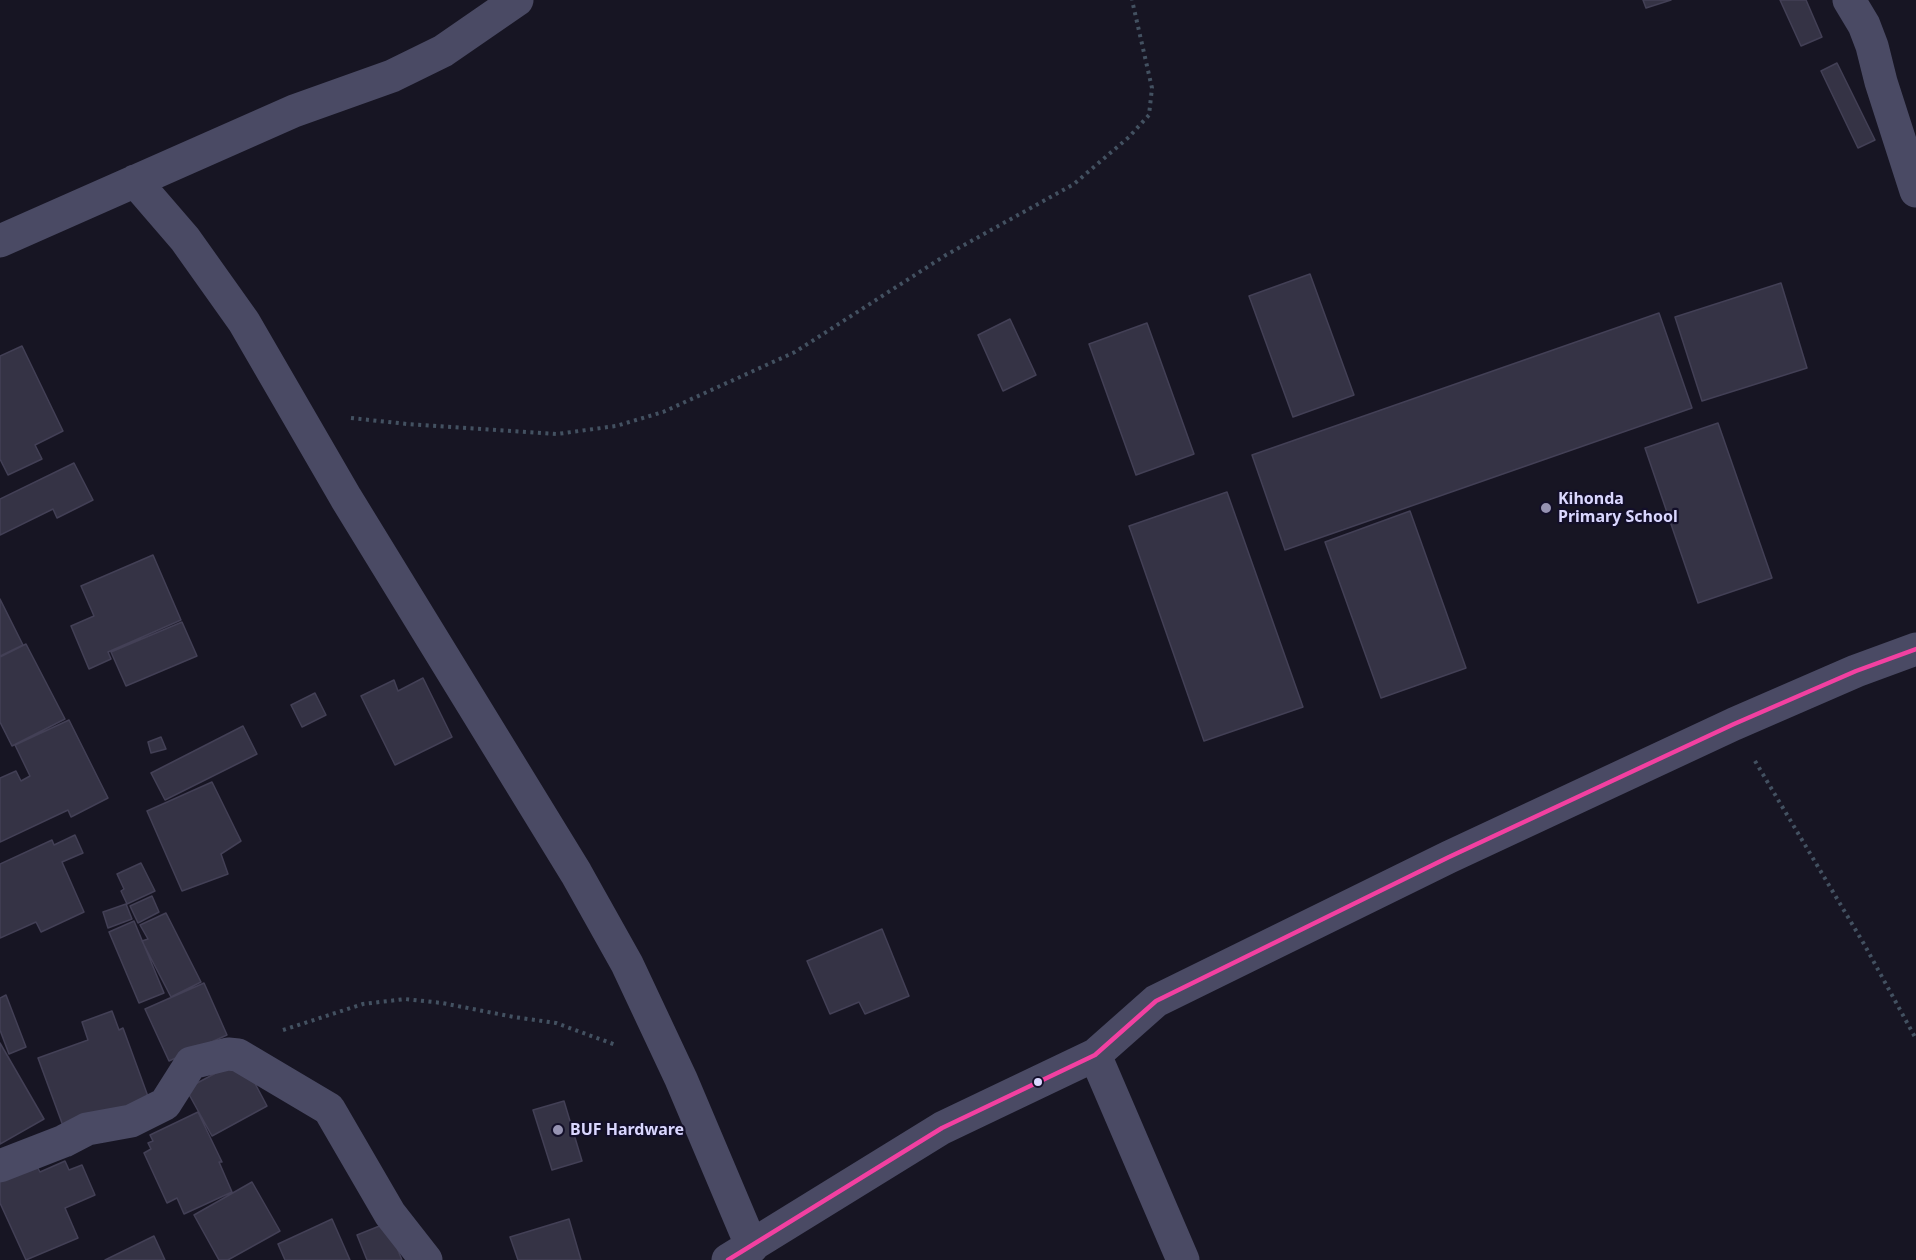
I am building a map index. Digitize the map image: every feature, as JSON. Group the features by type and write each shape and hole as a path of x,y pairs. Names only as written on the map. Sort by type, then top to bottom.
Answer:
{"street":[{"path":"0,241 294,111 392,76 442,51 517,0"},
{"path":"1849,0 1864,25 1872,46 1881,82 1916,191"},
{"path":"135,181 213,275 244,322 346,498 576,873 627,964 681,1079 740,1253 942,1128 1095,1055 1156,1001 1449,857 1734,724 1856,671 1916,648"},
{"path":"0,1166 64,1141 87,1129 131,1121 165,1104 191,1063 228,1054 244,1057 329,1109 390,1214 426,1260"},
{"path":"1095,1055 1183,1260"}],"path":[{"path":"297,412 407,424 557,434 616,426 663,412 795,352 946,255 1074,184 1129,137 1149,115 1152,88 1132,0"},
{"path":"1734,724 1858,934 1916,1039"},
{"path":"228,1054 232,1050 285,1030 363,1004 405,999 461,1006 556,1023 620,1046"}],"building":[{"path":"1643,0 1671,0 1646,8"},
{"path":"1780,0 1806,0 1822,37 1801,46"},
{"path":"1837,63 1875,140 1858,148 1821,71"},
{"path":"1310,274 1354,395 1293,417 1249,296"},
{"path":"1781,283 1807,368 1702,401 1675,317"},
{"path":"1659,313 1692,408 1285,550 1252,455"},
{"path":"1010,319 1036,375 1003,391 978,335"},
{"path":"1147,323 1194,454 1136,475 1089,344"},
{"path":"22,346 63,431 35,445 42,459 8,475 0,459 0,356"},
{"path":"1718,423 1772,578 1698,603 1645,448"},
{"path":"74,463 93,500 57,518 53,509 0,535 0,499"},
{"path":"1227,492 1303,707 1204,741 1129,526"},
{"path":"1410,511 1466,668 1381,698 1325,542"},
{"path":"153,555 181,620 108,652 111,659 89,669 71,626 94,616 81,586"},
{"path":"0,599 23,645 0,656"},
{"path":"182,622 197,656 126,686 111,652"},
{"path":"26,644 65,719 12,746 0,722 0,657"},
{"path":"423,678 452,737 395,765 361,696 394,680 398,691"},
{"path":"315,693 326,715 302,727 291,705"},
{"path":"69,720 108,798 71,817 68,810 0,842 0,778 16,771 21,781 30,776 15,745"},
{"path":"243,726 257,754 165,800 151,773"},
{"path":"161,737 166,749 151,753 148,742"},
{"path":"212,782 241,841 221,854 228,874 182,891 147,811"},
{"path":"75,835 83,853 62,862 84,912 41,932 36,922 0,938 0,864 52,840 54,845"},
{"path":"141,863 155,891 127,904 121,891 124,889 117,874"},
{"path":"152,896 159,912 138,923 130,906"},
{"path":"126,904 132,919 108,928 103,912"},
{"path":"166,913 201,982 171,997 142,941 148,939 140,925"},
{"path":"134,921 164,993 139,1003 109,932"},
{"path":"882,929 909,996 865,1014 859,1002 830,1014 807,961"},
{"path":"204,983 227,1035 169,1061 145,1009"},
{"path":"6,995 26,1047 9,1054 0,1030 0,998"},
{"path":"112,1011 119,1030 123,1028 150,1102 66,1134 38,1058 88,1040 82,1022"},
{"path":"0,1043 44,1119 0,1144"},
{"path":"242,1059 267,1106 212,1136 186,1089"},
{"path":"564,1101 582,1161 552,1170 533,1110"},
{"path":"198,1112 222,1162 219,1162 232,1192 184,1214 177,1198 167,1203 144,1153 151,1149 148,1143 153,1141 150,1135"},
{"path":"65,1161 69,1170 82,1165 95,1195 65,1208 78,1238 26,1260 0,1203 0,1178 35,1163 40,1172"},
{"path":"252,1182 280,1231 228,1260 219,1260 194,1215"},
{"path":"332,1219 350,1260 285,1260 278,1244"},
{"path":"569,1219 581,1260 518,1260 510,1237"},
{"path":"387,1223 402,1260 367,1260 357,1235"},
{"path":"154,1236 165,1260 105,1260"}],"transit line":[{"path":"728,1260 942,1128 1095,1055 1156,1001 1449,857 1734,724 1856,671 1916,649"}],"place":[{"name":"Kihonda Primary School","path":"1546,508"},
{"name":"BUF Hardware","path":"558,1130"}]}
